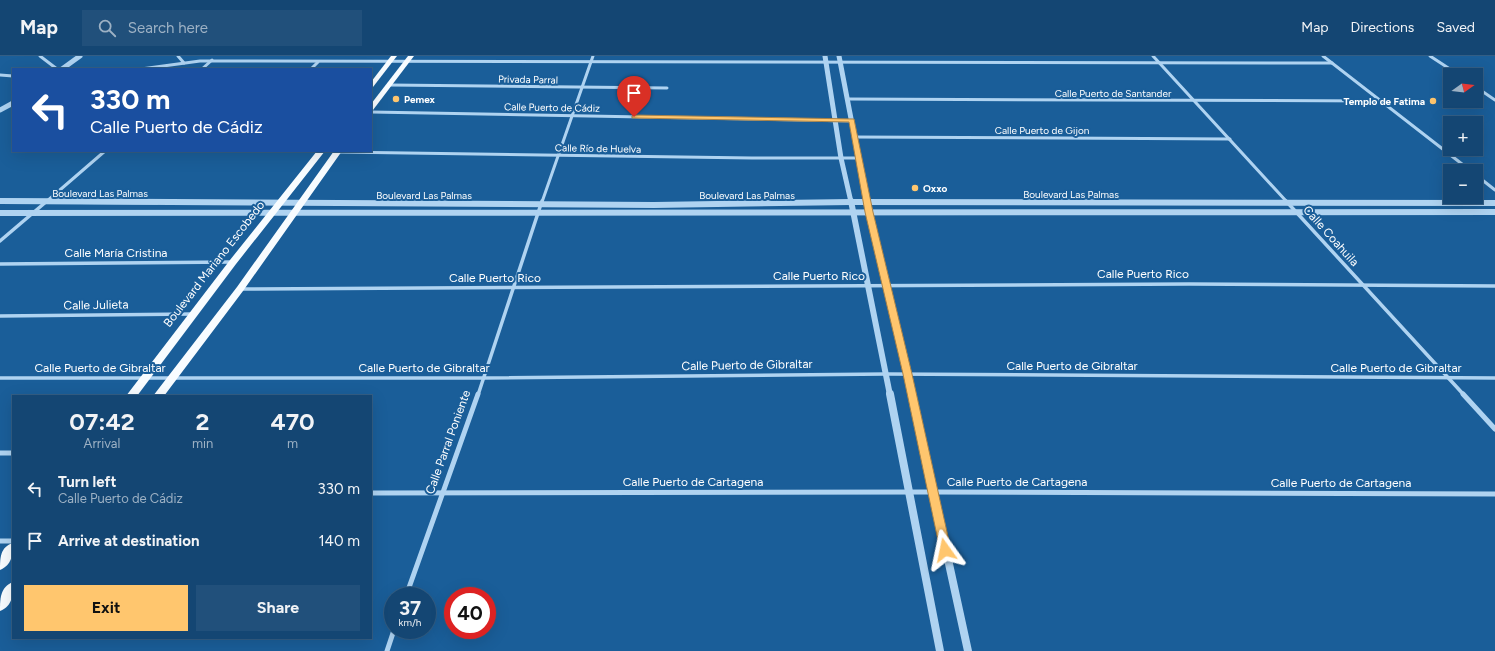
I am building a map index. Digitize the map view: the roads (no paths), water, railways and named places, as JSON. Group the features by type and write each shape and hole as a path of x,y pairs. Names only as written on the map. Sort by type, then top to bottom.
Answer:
{"main road":[{"path":"372,85 394,56"},
{"path":"372,110 411,56"},
{"name":"Boulevard Mariano Escobedo","path":"132,395 232,262 320,152"},
{"path":"159,395 240,289 336,152"},
{"path":"0,564 12,549"},
{"path":"0,605 12,589"}],"street":[{"path":"40,56 56,68"},
{"path":"63,68 80,56"},
{"path":"178,56 184,63"},
{"path":"198,56 200,61"},
{"name":"Calle Parral Poniente","path":"409,587 441,493 484,378 557,156 593,56"},
{"path":"825,56 840,158 851,202 910,492 940,651"},
{"path":"839,56 869,212 908,374 932,492 968,651"},
{"name":"Calle Coahuila","path":"1153,56 1362,286 1495,429"},
{"path":"1323,56 1462,164"},
{"path":"1430,56 1448,68"},
{"path":"148,68 212,60 590,63 1332,63"},
{"path":"203,68 212,60"},
{"path":"313,68 318,62"},
{"path":"0,76 12,76"},
{"name":"Privada Parral","path":"389,85 667,88"},
{"path":"1483,92 1495,100"},
{"name":"Calle Puerto de Santander","path":"848,99 1379,101"},
{"path":"0,110 12,104"},
{"name":"Calle Puerto de Cádiz","path":"372,111 852,121"},
{"name":"Calle Puerto de Gijon","path":"854,137 1230,139"},
{"path":"0,241 104,152"},
{"name":"Calle Río de Huelva","path":"372,152 557,156 858,158"},
{"path":"1483,181 1495,190"},
{"name":"Boulevard Las Palmas","path":"0,201 541,204 851,202 1495,203"},
{"name":"Boulevard Las Palmas","path":"0,213 538,214 853,212 1495,212"},
{"name":"Calle María Cristina","path":"0,264 232,262"},
{"name":"Calle Puerto Rico","path":"240,289 1181,284 1495,286"},
{"name":"Calle Julieta","path":"0,316 192,314"},
{"name":"Calle Puerto de Gibraltar","path":"0,378 484,378 908,374 1495,378"},
{"path":"0,453 12,453"},
{"name":"Calle Puerto de Cartagena","path":"372,493 932,492 1495,494"},
{"path":"0,541 12,541"},
{"path":"386,651 391,639"}],"place":[{"name":"Pemex","path":"396,99"},
{"name":"Templo de Fatima","path":"1433,101"},
{"name":"Oxxo","path":"915,188"}]}
